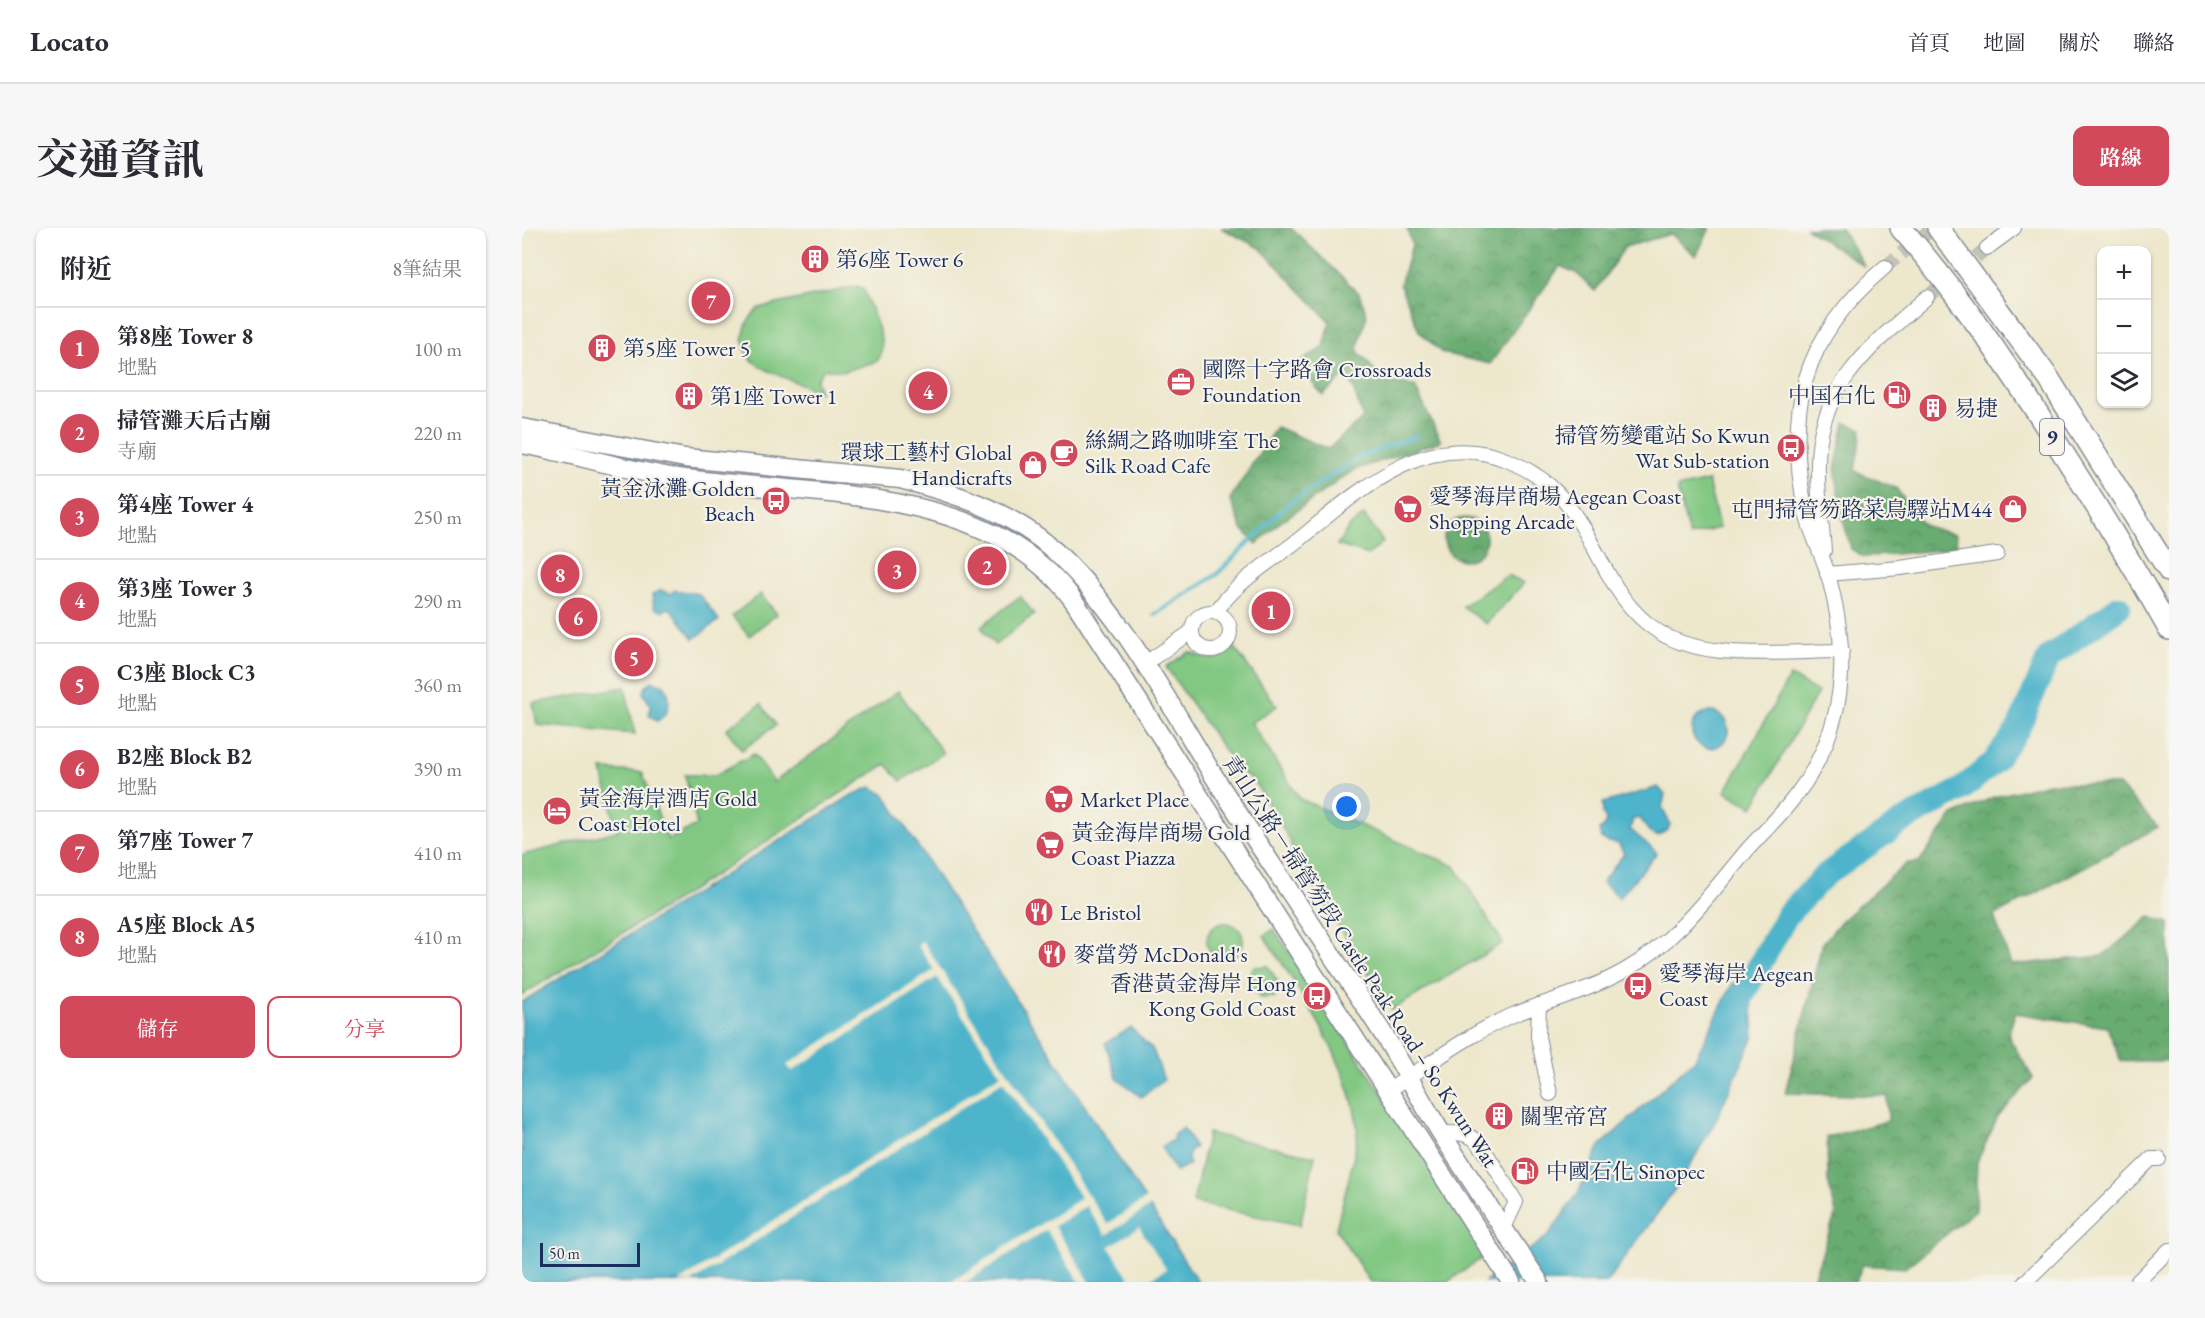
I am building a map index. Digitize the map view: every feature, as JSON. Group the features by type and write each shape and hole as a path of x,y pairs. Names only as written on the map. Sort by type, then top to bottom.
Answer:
{"highway":[{"name":"9","path":"1901,228 2011,371 2169,629"},
{"name":"9","path":"1938,228 2049,379 2142,524 2169,571"}],"main road":[{"name":"青山公路－掃管笏段 Castle Peak Road – So Kwun Wat","path":"522,428 696,459 900,479 953,494 1008,518 1045,543 1085,582 1144,664 1539,1282"},
{"name":"青山公路－掃管笏段 Castle Peak Road – So Kwun Wat","path":"522,444 676,477 867,498 908,506 994,535 1027,553 1057,580 1511,1282"}],"street":[{"path":"1987,248 2013,228"},
{"path":"1826,571 1808,519 1801,476 1799,428 1804,385 1814,355 1835,317 1849,299 1885,267"},
{"path":"1387,1092 1476,1035 1511,1016 1605,981 1626,970 1665,942 1696,912 1780,816 1807,780 1826,744 1840,695 1843,675 1842,651 1826,571 1818,464 1825,417 1842,380 1863,355 1927,297"},
{"path":"1144,664 1191,632 1198,616 1216,612 1235,590 1368,484 1427,456 1446,451 1490,454 1522,467 1561,496 1613,586 1635,614 1659,633 1692,646 1720,650 1842,651"},
{"path":"1826,571 1900,568 1997,554"},
{"path":"1191,632 1193,639 1201,649 1214,651 1226,644 1231,632 1230,626 1222,615 1216,612"},
{"path":"1539,1005 1539,1037 1550,1094"},
{"path":"2025,1282 2151,1159 2159,1159"},
{"path":"2137,1282 2169,1250"}],"green space":[{"path":"1221,228 1291,228 1359,293 1367,315 1357,350 1382,379 1415,387 1441,441 1354,470 1278,524 1257,544 1242,529 1230,499 1276,427 1328,449 1363,418 1348,373 1323,395 1296,364 1324,347 1330,322 1260,248"},
{"path":"1407,228 1710,228 1696,256 1671,234 1625,247 1595,291 1576,273 1560,266 1490,364 1442,353 1419,331 1400,285 1412,245"},
{"path":"1806,228 1841,228 1864,266"},
{"path":"858,286 864,290 881,337 881,354 877,361 845,371 824,369 816,380 820,392 759,366 748,356 743,342 744,335 749,320 759,308"},
{"path":"1845,423 1862,429 1855,471 1896,488 1923,525 1955,535 1958,548 1864,557 1851,549 1841,512 1835,468"},
{"path":"1708,481 1719,528 1689,536 1677,488"},
{"path":"1364,515 1383,542 1368,555 1337,545 1349,527"},
{"path":"1465,518 1473,519 1480,524 1485,531 1485,547 1480,554 1473,559 1465,560 1457,559 1450,554 1445,547 1444,539 1445,531 1450,524 1457,519"},
{"path":"1508,575 1524,583 1486,624 1462,606"},
{"path":"760,594 777,614 749,636 732,616"},
{"path":"1020,596 1034,614 995,645 981,627"},
{"path":"1234,647 1277,706 1251,723 1300,799 1455,866 1503,943 1392,1010 1293,856 1290,840 1254,781 1238,770 1166,667 1189,652 1213,659 1222,656"},
{"path":"1790,676 1818,692 1753,807 1725,792"},
{"path":"625,687 635,734 537,725 533,703"},
{"path":"898,691 943,753 901,781 886,764 681,897 522,995 522,855 617,831 602,770 642,772 668,840 697,825 685,775 715,775 754,754 774,782"},
{"path":"761,704 776,725 742,750 726,729"},
{"path":"2048,783 2119,785 2158,827 1994,916 2011,965 2102,956 2150,917 2169,923 2169,1061 2121,1061 2107,1027 2015,1013 2008,1036 2033,1078 1998,1117 1977,1162 1975,1211 1905,1268 1862,1265 1856,1282 1812,1282 1836,1213 1828,1181 1827,1137 1888,1121 1887,1096 1785,1093 1822,944 1842,920 1907,863 1919,862 1953,815 1994,797"},
{"path":"1225,923 1237,929 1243,941 1237,953 1225,959 1213,953 1207,941 1213,929"},
{"path":"1274,929 1488,1254 1447,1282 1370,1282 1336,1229 1350,1176 1356,1146 1357,1125 1344,1076 1321,1026 1264,936"},
{"path":"1268,966 1281,987 1274,997 1260,998 1248,978 1254,967"},
{"path":"1208,1133 1315,1156 1300,1225 1193,1203"}],"water":[{"path":"661,590 670,594 675,590 699,594 719,620 694,639 670,608 662,611 654,608 652,595"},
{"path":"652,681 664,685 669,700 665,714 657,721 649,715 651,706 643,693"},
{"path":"1710,712 1723,717 1728,730 1723,743 1710,748 1697,743 1692,730 1697,717"},
{"path":"871,787 885,795 1198,1282 522,1282 522,1002 852,795"},
{"path":"1658,787 1665,795 1662,807 1670,824 1668,830 1657,836 1650,833 1640,818 1633,819 1630,829 1657,853 1619,898 1602,882 1624,854 1618,843 1608,842 1601,838 1599,830 1604,827 1606,820 1603,814 1603,803"},
{"path":"1750,980 1754,1036 1716,1120 1681,1181 1607,1282 1485,1282 1548,1236 1578,1193 1600,1146 1695,1059 1733,983"},
{"path":"1131,1028 1153,1050 1164,1080 1141,1097 1117,1078 1105,1043"},
{"path":"1183,1128 1195,1147 1190,1150 1188,1160 1190,1164 1176,1172 1161,1147 1173,1140 1174,1134"}],"pier":[{"path":"923,942 1107,1224 1149,1197 1154,1204 1106,1235 1086,1206 1054,1226 1090,1282 1080,1282 1046,1230 966,1282 951,1282 1081,1198 1003,1081 692,1282 679,1282 1001,1074 937,977 792,1071 787,1065 934,970 918,945"},
{"path":"1139,1227 1166,1269 1145,1282 1132,1282 1109,1247"}],"waterway":[{"path":"1154,615 1216,575 1288,504 1361,456 1417,436"},
{"path":"1736,1008 1787,915 1825,875 1903,821 1962,789 1993,763 2018,729 2049,657 2119,607"}],"tunnel":[{"path":"1885,267 1933,228"},
{"path":"1927,297 1987,248"}],"place":[{"name":"第6座 Tower 6","path":"815,259"},
{"name":"第7座 Tower 7","path":"711,301"},
{"name":"第5座 Tower 5","path":"602,348"},
{"name":"國際十字路會 Crossroads Foundation","path":"1181,382"},
{"name":"第3座 Tower 3","path":"928,391"},
{"name":"中国石化","path":"1897,395"},
{"name":"第1座 Tower 1","path":"689,396"},
{"name":"易捷","path":"1933,408"},
{"name":"掃管笏變電站 So Kwun Wat Sub-station","path":"1791,448"},
{"name":"絲綢之路咖啡室 The Silk Road Cafe","path":"1064,453"},
{"name":"環球工藝村 Global Handicrafts","path":"1033,465"},
{"name":"黃金泳灘 Golden Beach","path":"776,501"},
{"name":"愛琴海岸商場 Aegean Coast Shopping Arcade","path":"1408,509"},
{"name":"屯門掃管笏路菜鳥驛站M44","path":"2013,509"},
{"name":"掃管灘天后古廟","path":"987,566"},
{"name":"第4座 Tower 4","path":"897,570"},
{"name":"A5座 Block A5","path":"560,574"},
{"name":"第8座 Tower 8","path":"1271,611"},
{"name":"B2座 Block B2","path":"578,617"},
{"name":"C3座 Block C3","path":"634,657"},
{"name":"Market Place","path":"1059,799"},
{"name":"黃金海岸酒店 Gold Coast Hotel","path":"557,811"},
{"name":"黃金海岸商場 Gold Coast Piazza","path":"1050,845"},
{"name":"Le Bristol","path":"1039,912"},
{"name":"麥當勞 McDonald's","path":"1052,954"},
{"name":"愛琴海岸 Aegean Coast","path":"1638,986"},
{"name":"香港黃金海岸 Hong Kong Gold Coast","path":"1317,996"},
{"name":"關聖帝宮","path":"1499,1116"},
{"name":"中國石化 Sinopec","path":"1525,1171"}]}
